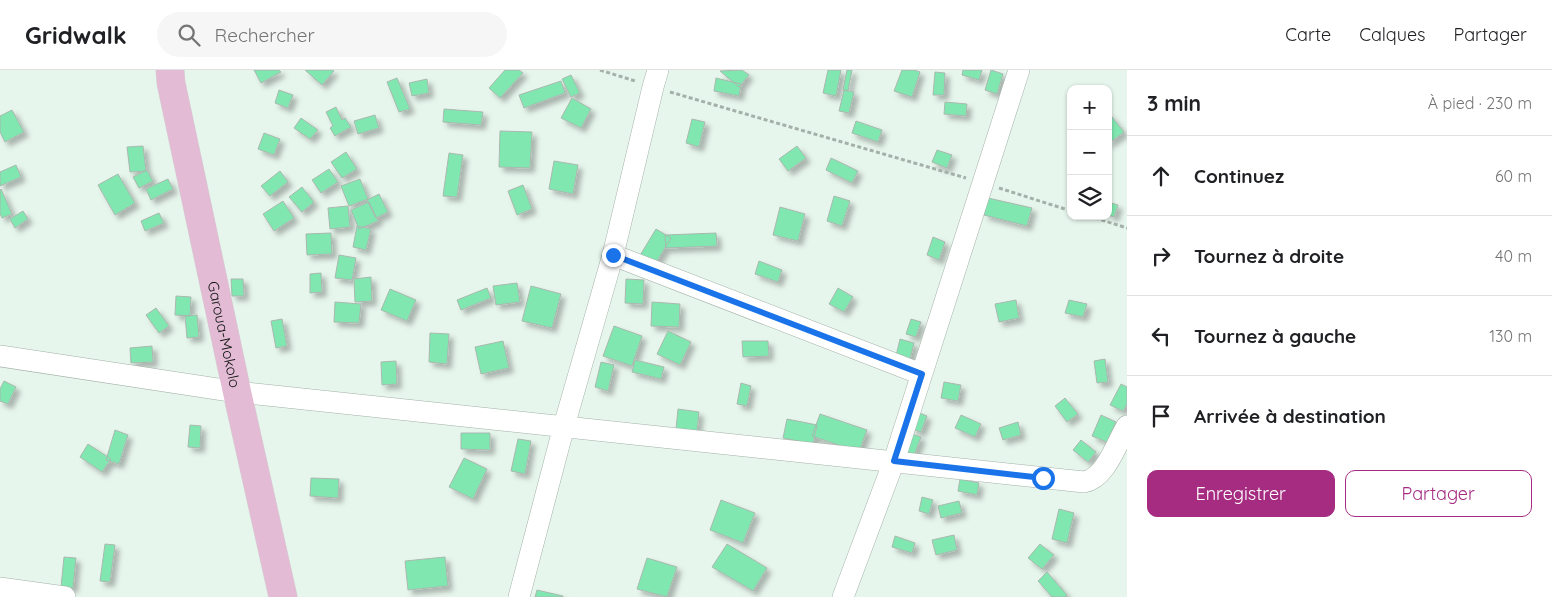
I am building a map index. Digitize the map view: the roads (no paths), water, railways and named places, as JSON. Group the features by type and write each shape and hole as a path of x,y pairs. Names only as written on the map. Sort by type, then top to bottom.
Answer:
{"main road":[{"name":"Garoua-Mokolo","path":"170,70 171,83 236,392 283,597"}],"street":[{"path":"843,597 894,461 1019,70"},
{"path":"519,597 564,426 613,255 655,78"},
{"path":"613,255 922,374"},
{"path":"0,356 236,392 1084,482 1093,480 1100,473 1127,426"},
{"path":"0,588 64,597"}]}
